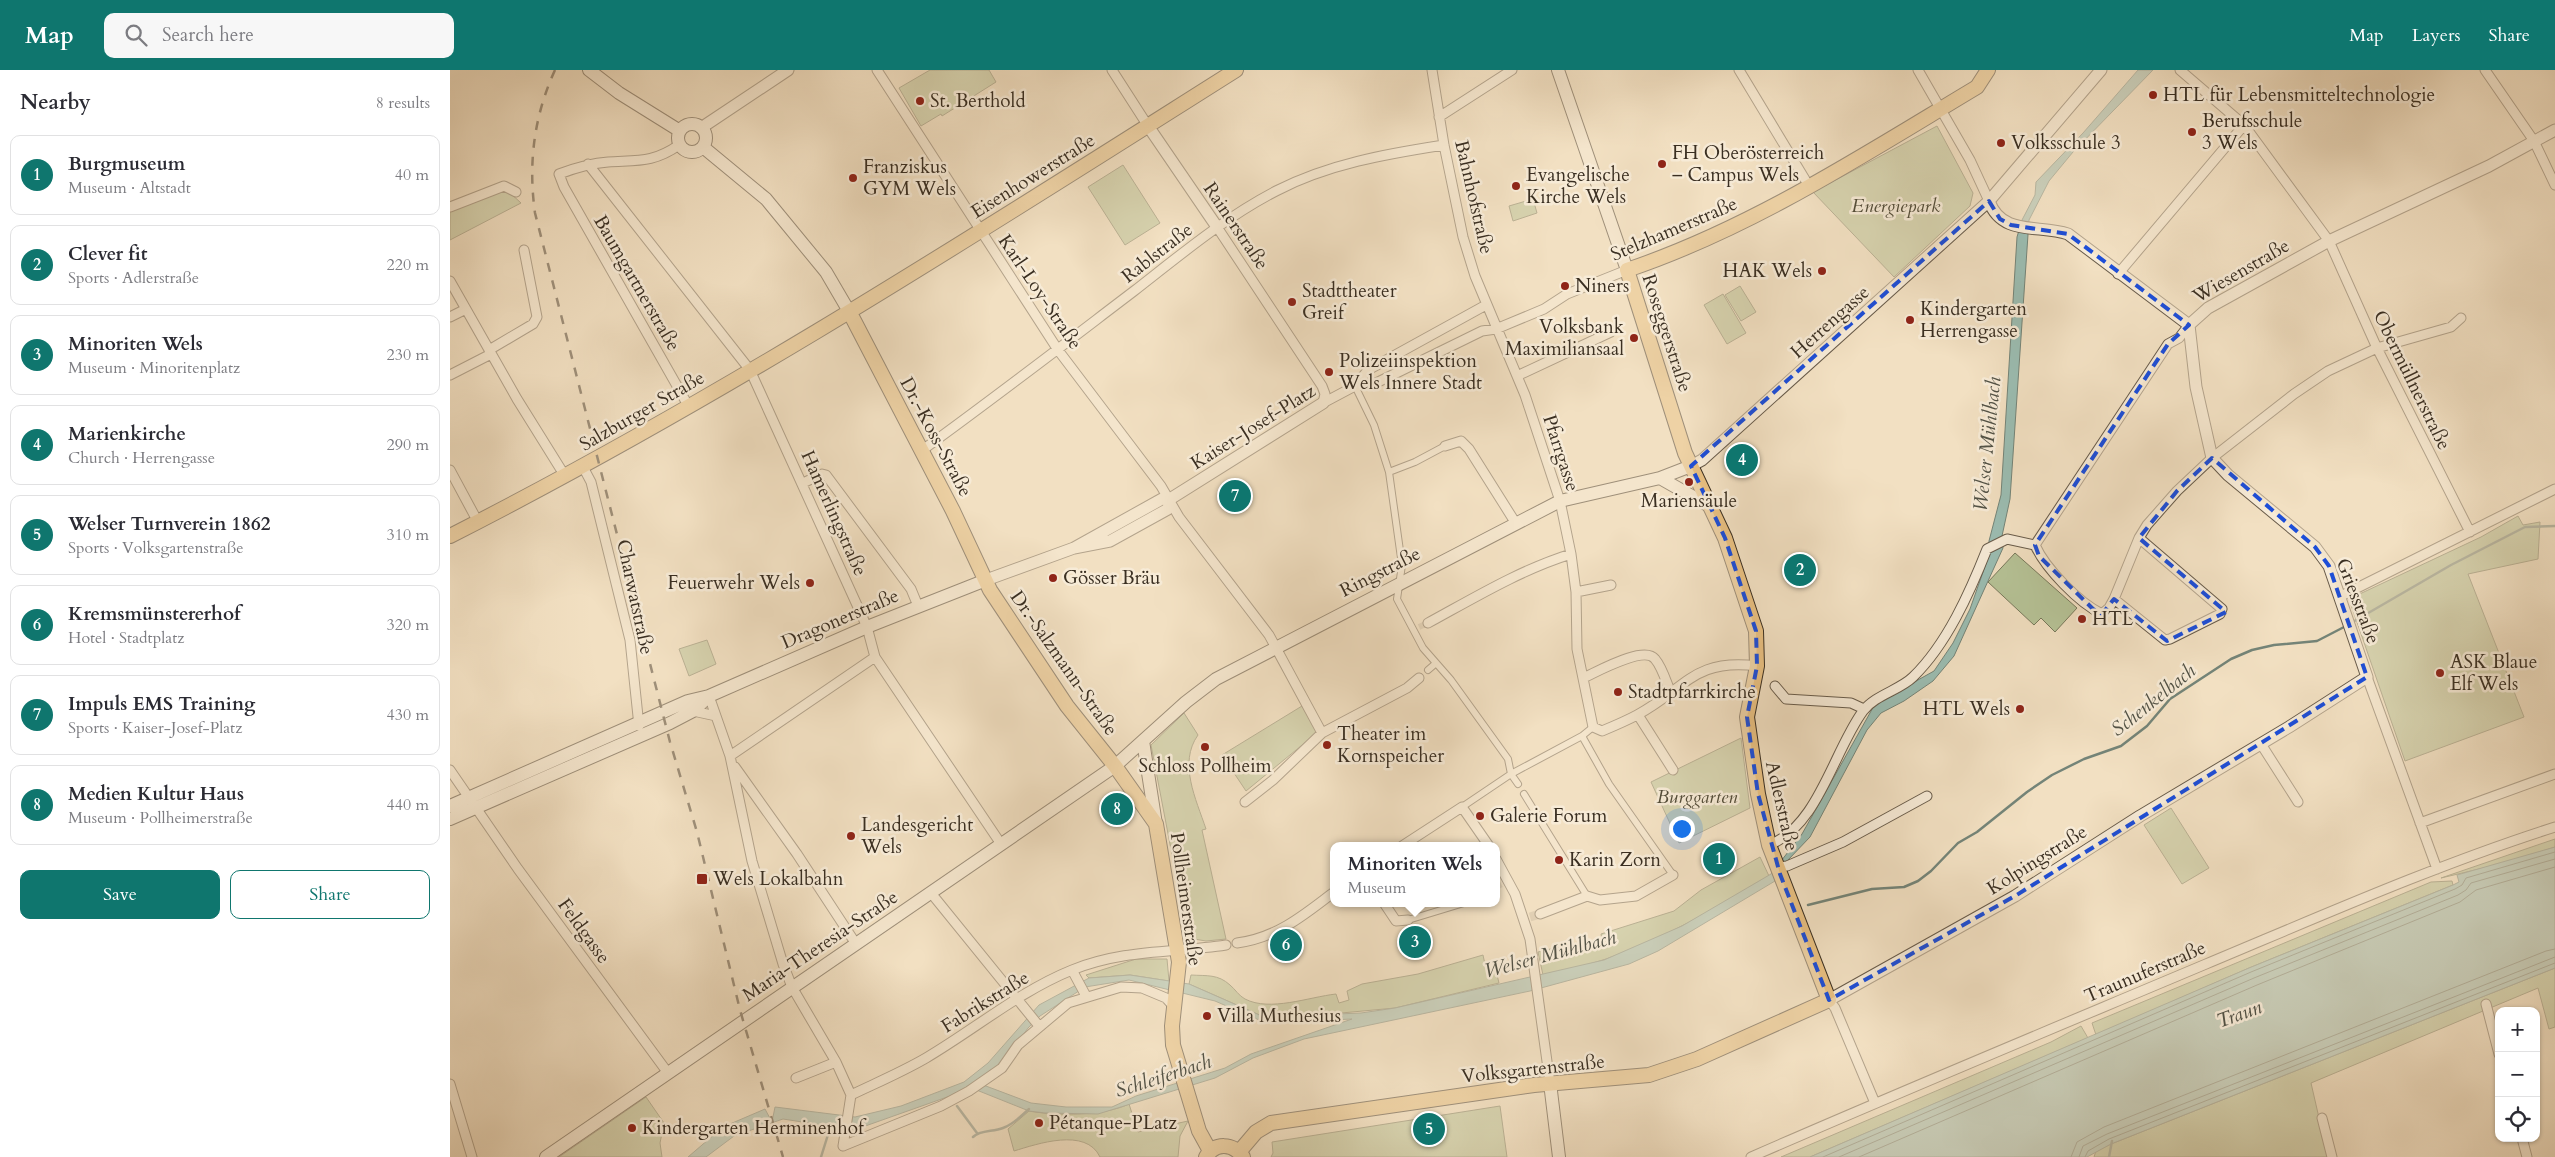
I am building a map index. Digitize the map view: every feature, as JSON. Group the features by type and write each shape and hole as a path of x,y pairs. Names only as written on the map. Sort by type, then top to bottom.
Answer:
{"main road":[{"path":"589,70 619,93 680,131"},
{"name":"Eisenhowerstraße","path":"850,313 1236,70"},
{"name":"Roseggerstraße","path":"1558,70 1627,270 1686,453 1692,466"},
{"name":"Stelzhamerstraße","path":"1627,270 1740,223 1809,186 1977,87 1988,70"},
{"path":"694,124 701,128 706,136 703,147 692,152 683,149 680,145 680,131 687,125 694,124"},
{"path":"703,147 772,206 826,272 850,313"},
{"name":"Salzburger Straße","path":"450,536 583,467 850,313"},
{"name":"Dr.-Koss-Straße","path":"850,313 986,580"},
{"name":"Ringstraße","path":"1115,766 1201,689 1276,647 1515,522 1560,501 1660,478 1692,466"},
{"name":"Adlerstraße","path":"1692,466 1725,538 1756,631 1757,666 1747,717 1758,794 1769,845 1780,868 1830,1000"},
{"path":"1660,478 1711,507"},
{"name":"Dragonerstraße","path":"450,819 472,803 688,701 709,696 867,627 986,580"},
{"name":"Dr.-Salzmann-Straße","path":"986,580 990,590 1067,706 1115,766"},
{"name":"Dragonerstraße","path":"450,806 472,803 640,736 693,711 709,696"},
{"name":"Pollheimerstraße","path":"1143,741 1177,949 1177,986 1174,1007 1173,1045 1182,1082 1208,1154"},
{"name":"Pollheimerstraße","path":"1115,766 1156,824"},
{"name":"Maria-Theresia-Straße","path":"546,1157 1115,766"},
{"name":"Volksgartenstraße","path":"1241,1154 1256,1132 1271,1124 1550,1083 1649,1075 1697,1058 1830,1000"},
{"path":"1550,1083 1559,1157"},
{"path":"1208,1154 1222,1145 1234,1148 1241,1154"}],"street":[{"path":"701,128 788,70"},
{"name":"Karl-Loy-Straße","path":"877,70 1058,350 1170,499 1179,517 1276,647 1322,733"},
{"name":"Rainerstraße","path":"1112,70 1322,386 1325,394 1323,403"},
{"name":"Bahnhofstraße","path":"1432,70 1444,145 1463,237 1496,329"},
{"path":"1439,117 1512,70"},
{"path":"1739,70 1809,186"},
{"path":"1918,70 1970,160 1989,201 2000,219 2016,228 2056,230 2068,234 2118,274 2189,325 2196,387 2212,458"},
{"name":"Herrengasse","path":"1692,466 1702,460 1989,201 2101,70"},
{"name":"Obermüllnerstraße","path":"2180,70 2244,125 2329,241 2377,348 2470,532"},
{"path":"2485,70 2534,141 2555,185"},
{"path":"2118,274 2244,125"},
{"name":"Wiesenstraße","path":"2035,545 2168,344 2179,338 2189,325 2208,308 2329,241 2489,166 2555,130"},
{"path":"588,164 641,162 661,156 680,145"},
{"name":"Rablstraße","path":"921,451 1058,350 1217,227 1255,203 1294,183 1372,157 1444,145"},
{"name":"Baumgartnerstraße","path":"588,164 559,174 564,187 689,407"},
{"name":"Hamerlingstraße","path":"588,164 750,370 867,627 875,657 1001,844"},
{"path":"450,207 504,186 516,192"},
{"path":"450,375 533,324 537,317 524,250"},
{"name":"Stelzhamerstraße","path":"1496,329 1544,310 1567,294 1627,270"},
{"path":"450,281 490,352 565,476"},
{"name":"Kaiser-Josef-Platz","path":"1355,386 1368,370 1486,305"},
{"path":"450,317 466,309"},
{"path":"1769,845 1784,837 1800,823 1864,709 1912,678 1935,650 1972,589 1989,547 2007,538 2035,545 2039,556 2082,601 2102,614 2109,608 2114,599 2139,538 2177,491 2212,458 2294,394 2328,371 2377,348 2450,327 2461,318"},
{"name":"Kaiser-Josef-Platz","path":"986,580 1074,548 1110,541 1168,509 1170,499 1323,403 1355,386 1376,383 1482,331 1496,329"},
{"name":"Pfarrgasse","path":"1496,329 1517,376 1560,501 1571,554 1576,592 1577,649 1593,727"},
{"path":"1517,376 1611,332"},
{"path":"1355,386 1371,416 1389,472 1402,565 1397,599 1435,664 1450,680 1496,740 1508,759 1511,774 1518,784"},
{"path":"1389,472 1415,462 1445,446 1461,441 1469,449 1515,522"},
{"name":"Griesstraße","path":"2212,458 2228,475 2315,547 2329,566 2437,869"},
{"name":"Charwatstraße","path":"583,467 591,482 630,640 640,736"},
{"path":"450,470 478,522"},
{"path":"803,483 822,474 826,475 911,589 918,606"},
{"path":"2341,596 2555,489"},
{"path":"2114,599 2165,640 2220,614 2222,609 2139,538"},
{"path":"1428,622 1546,562 1571,554"},
{"path":"1576,592 1611,586"},
{"path":"1583,678 1637,655 1650,655 1656,660 1670,691"},
{"path":"731,759 786,718 875,657"},
{"path":"1428,670 1435,664"},
{"path":"1408,842 1511,774 1582,736 1593,727 1602,731 1638,714 1695,674 1723,664 1757,666"},
{"name":"Kolpingstraße","path":"1830,1000 2015,896 2140,816 2261,744 2367,677"},
{"path":"1245,802 1273,780 1322,733 1406,688 1419,678"},
{"path":"1776,686 1786,699 1851,703 1864,709"},
{"path":"709,696 731,759 752,862 783,964 792,987 836,1062 851,1095 843,1146 941,1106 969,1091 1002,1068 1018,1045 1037,1025 1085,992 1121,987 1142,988 1166,998 1174,1007"},
{"path":"693,711 716,716"},
{"path":"1638,714 1673,770"},
{"path":"1540,914 1587,896 1600,900 1636,896 1673,875 1659,852 1608,784 1582,736"},
{"path":"2261,744 2298,802"},
{"path":"731,759 797,854 856,944"},
{"name":"Feldgasse","path":"450,770 668,1073"},
{"path":"2420,823 2555,774"},
{"path":"1524,794 1587,896"},
{"path":"1780,868 1843,842 1927,796"},
{"path":"1462,807 1486,842"},
{"name":"Traunuferstraße","path":"1751,1157 1874,1103 2437,869 2555,826"},
{"path":"1500,868 1527,918 1550,1083"},
{"path":"931,893 980,956 1018,998 1037,1025"},
{"path":"1237,943 1274,934 1290,926 1330,895"},
{"path":"1387,907 1396,920 1408,920 1451,907"},
{"name":"Fabrikstraße","path":"851,1095 926,1058 1018,998 1074,972 1121,956 1226,945"},
{"path":"1074,972 1085,992"},
{"name":"Adlerstraße","path":"1830,1000 1874,1103"},
{"path":"2486,1004 2498,1052"},
{"path":"796,1078 836,1062"},
{"path":"450,1084 472,1157"},
{"path":"2322,1118 2332,1157"},
{"path":"2523,1142 2527,1157"}],"highlighted area":[{"path":"1989,201 2000,219 2011,225 2068,234 2189,325 2168,344 2035,545 2039,556 2093,609 2102,614 2114,599 2167,641 2226,612 2139,538 2177,491 2212,458 2315,547 2329,566 2367,677 2015,896 1829,1000 1780,874 1758,794 1747,717 1757,666 1756,631 1725,538 1691,466"}],"green space":[{"path":"930,70 989,70 996,82 942,116 941,114 921,126 899,88"},
{"name":"Energiepark","path":"1937,126 1973,193 1970,206 1894,277 1813,192"},
{"path":"1123,165 1160,223 1125,245 1088,187"},
{"path":"508,191 521,203 450,240 450,211 497,193"},
{"path":"1533,199 1537,213 1513,221 1509,206"},
{"path":"1740,286 1756,312 1741,321 1725,295"},
{"path":"1723,294 1746,333 1727,344 1704,305"},
{"name":"ASK Blaue Elf Wels","path":"2518,516 2523,525 2540,522 2538,559 2468,574 2524,717 2405,761 2349,599 2481,537"},
{"path":"2015,553 2077,608 2055,632 2041,618 2034,625 1988,582"},
{"path":"707,640 716,664 689,676 679,649"},
{"path":"1302,706 1318,732 1246,791 1222,755"},
{"path":"1184,713 1198,735 1189,757 1189,769 1194,793 1206,829 1202,830 1226,939 1206,941 1188,938 1151,745"},
{"name":"Burggarten","path":"1741,738 1750,808 1679,843 1651,782"},
{"path":"2171,808 2209,868 2182,884 2144,825"},
{"path":"2555,839 2555,847 2509,862 2441,878"},
{"path":"1760,857 1769,876 1689,922 1648,942 1606,959 1543,975 1538,952 1567,945 1570,954 1603,945 1601,934 1674,911 1701,890"},
{"path":"2452,881 2453,885 2249,968 2096,1035 2092,1023 2431,882"},
{"path":"1483,955 1486,969 1495,967 1499,983 1395,1008 1320,1015 1264,1017 1189,984 1191,975 1212,976 1226,981 1243,998 1255,1003 1278,1004 1336,994 1339,1003 1349,1000 1347,991 1362,984 1418,974"},
{"path":"1136,959 1167,959 1169,981 1130,975 1089,978 1086,975"},
{"path":"2555,968 2555,1027 2549,1029 2538,988 2311,1083 2328,1157 2094,1157 2096,1151 2111,1144"},
{"path":"2081,1026 2088,1038 1810,1157 1781,1157 2051,1042"},
{"name":"Kindergarten Herminenhof","path":"646,1097 664,1123 660,1143 662,1157 559,1157"},
{"path":"1129,1104 1138,1132 1188,1121 1180,1136 1178,1157 1100,1157 1093,1148 1084,1142 1073,1140 1048,1142 1014,1151 1008,1129 1029,1111 1053,1114 1080,1114 1107,1111"},
{"path":"1500,1106 1507,1157 1271,1157 1273,1153 1272,1142"}],"water":[{"path":"2138,70 2153,70 2073,152 2049,181 2029,220 2010,499 2002,536 2003,548 1954,656 1933,681 1904,701 1881,713 1867,730 1810,837 1788,860 1775,881 1658,951 1629,964 1530,991 1304,1039 1253,1058 1215,1078 1098,1114 1029,1111 969,1087 950,1096 854,1130 783,1119 734,1136 706,1157 688,1157 723,1127 765,1109 772,1122 775,1107 855,1117 901,1106 964,1082 988,1063 1039,1005 1089,978 1130,975 1189,984 1264,1017 1361,1013 1395,1008 1604,960 1682,926 1771,874 1802,834 1875,704 1934,671 1953,643 1970,609 1989,555 1989,541 2001,495 2017,237 2022,220 2035,195 2036,182 2083,133","holes":["1129,980 1215,1001 1266,1023 1352,1019 1251,1054 1225,1068 1136,1096 1112,1107 1066,1107 1031,1103 978,1083 1008,1056 1028,1028 1040,1016 1085,987"]},
{"name":"Traun","path":"2555,847 2555,968 2111,1144 2087,1157 1810,1157 2249,968 2453,885 2459,882 2457,875"}],"waterway":[{"name":"Schenkelbach","path":"2351,623 2451,565 2525,527 2555,526"},
{"name":"Schenkelbach","path":"1808,905 1872,889 1904,887 1918,881 1931,871 1958,843 1977,832 2027,792 2052,775 2084,759 2121,746 2147,726 2170,699 2231,659 2252,650 2274,645 2317,641 2346,626"},
{"path":"957,1106 977,1133"},
{"path":"973,1137 979,1133 1007,1126 1029,1109"},
{"path":"821,1157 831,1125"},
{"path":"2109,1157 2112,1141"}],"tunnel":[{"path":"1419,627 1428,623"},
{"path":"1500,885 1504,883"},
{"path":"1530,917 1540,914"}],"railway":[{"path":"555,70 542,105 534,140 532,176 535,213 670,742 697,832 740,1010 783,1157"}],"place":[{"name":"HTL für Lebensmitteltechnologie","path":"2153,95"},
{"name":"St. Berthold","path":"920,101"},
{"name":"Berufsschule 3 Wels","path":"2192,132"},
{"name":"Volksschule 3","path":"2001,143"},
{"name":"FH Oberösterreich – Campus Wels","path":"1662,164"},
{"name":"Franziskus GYM Wels","path":"853,178"},
{"name":"Evangelische Kirche Wels","path":"1516,186"},
{"name":"HAK Wels","path":"1822,271"},
{"name":"Niners","path":"1565,286"},
{"name":"Stadttheater Greif","path":"1292,302"},
{"name":"Kindergarten Herrengasse","path":"1910,320"},
{"name":"Volksbank Maximiliansaal","path":"1634,338"},
{"name":"Polizeiinspektion Wels Innere Stadt","path":"1329,372"},
{"name":"Marienkirche","path":"1742,460"},
{"name":"Mariensäule","path":"1689,482"},
{"name":"Impuls EMS Training","path":"1235,496"},
{"name":"Clever fit","path":"1800,570"},
{"name":"Gösser Bräu","path":"1053,578"},
{"name":"Feuerwehr Wels","path":"810,583"},
{"name":"HTL","path":"2082,619"},
{"name":"ASK Blaue Elf Wels","path":"2440,673"},
{"name":"Stadtpfarrkirche","path":"1618,692"},
{"name":"HTL Wels","path":"2020,709"},
{"name":"Theater im Kornspeicher","path":"1327,745"},
{"name":"Schloss Pollheim","path":"1205,747"},
{"name":"Medien Kultur Haus","path":"1117,809"},
{"name":"Galerie Forum","path":"1480,816"},
{"name":"Landesgericht Wels","path":"851,836"},
{"name":"Burgmuseum","path":"1719,859"},
{"name":"Karin Zorn","path":"1559,860"},
{"name":"Wels Lokalbahn","path":"702,879"},
{"name":"Minoriten Wels","path":"1415,942"},
{"name":"Kremsmünstererhof","path":"1286,945"},
{"name":"Villa Muthesius","path":"1207,1016"},
{"name":"Pétanque-PLatz","path":"1039,1123"},
{"name":"Kindergarten Herminenhof","path":"632,1128"},
{"name":"Welser Turnverein 1862","path":"1429,1129"}],"water label":[{"name":"Welser Mühlbach","path":"1987,444"},
{"name":"Welser Mühlbach","path":"1550,954"},
{"name":"Schleiferbach","path":"1163,1076"}]}
